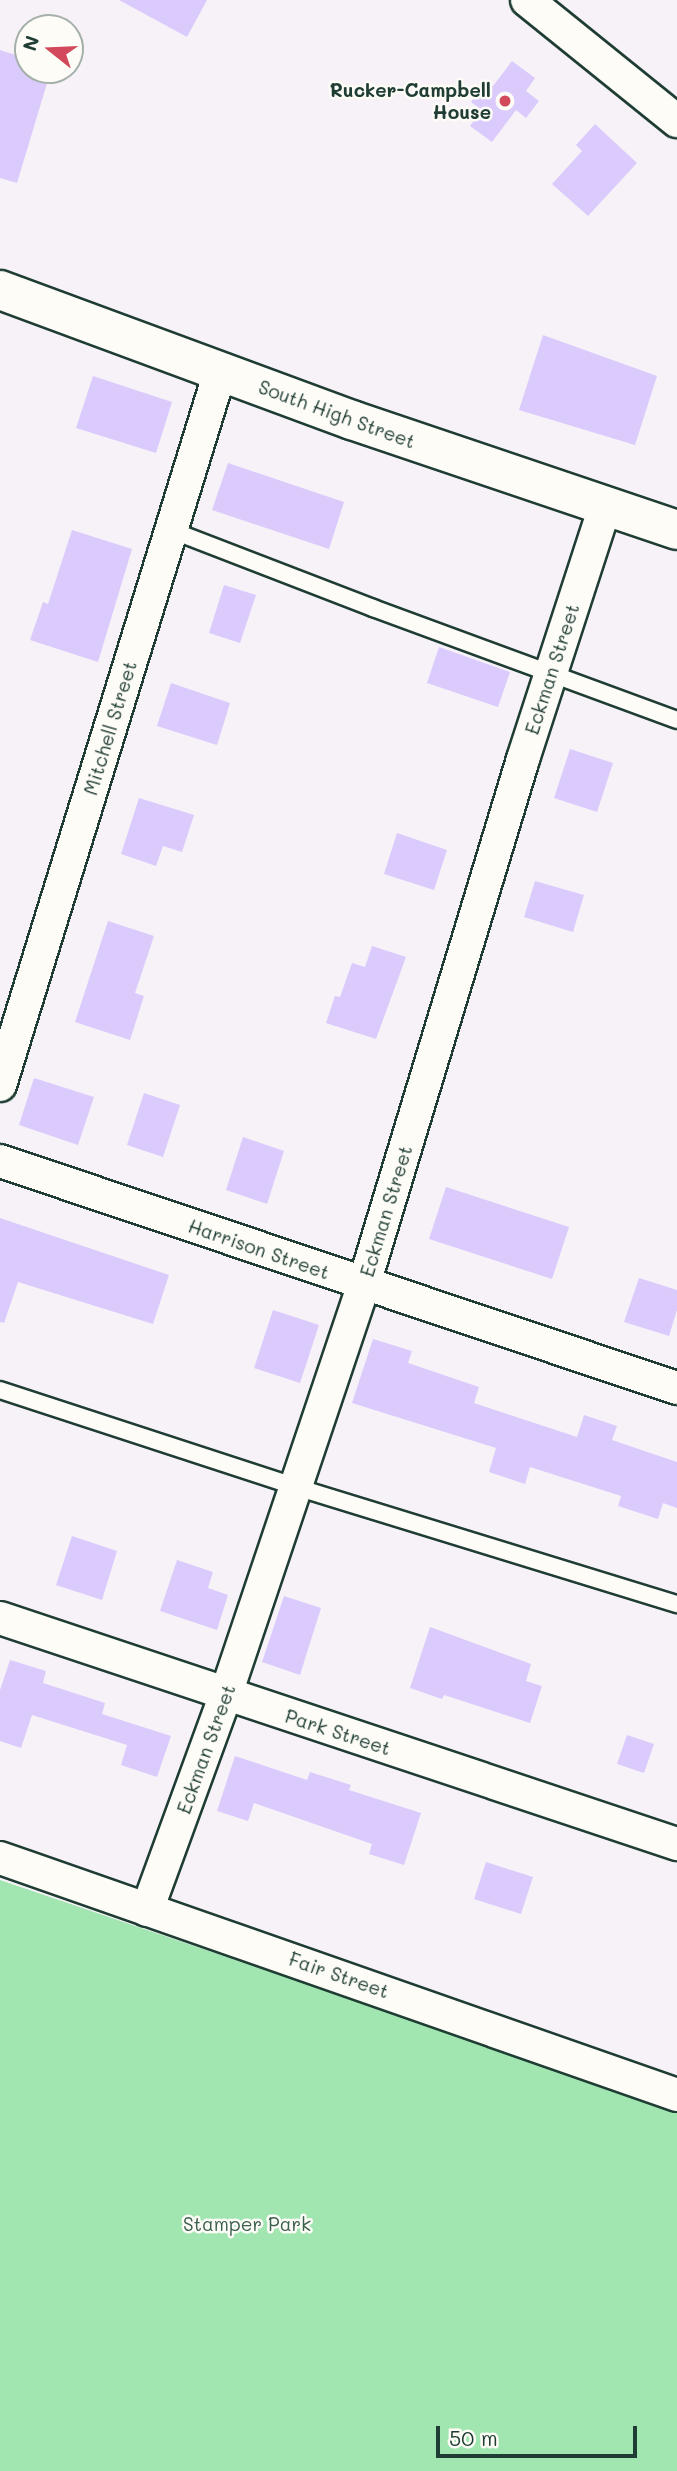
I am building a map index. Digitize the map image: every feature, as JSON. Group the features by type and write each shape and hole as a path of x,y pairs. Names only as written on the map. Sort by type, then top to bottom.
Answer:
{"main road":[{"name":"South High Street","path":"0,290 220,372 677,530"}],"street":[{"path":"527,0 677,121"},
{"name":"Mitchell Street","path":"0,1085 220,372"},
{"name":"Eckman Street","path":"147,1910 226,1694 364,1284 551,673 605,506"},
{"name":"Harrison Street","path":"0,1161 677,1388"},
{"name":"Park Street","path":"0,1618 677,1844"},
{"name":"Fair Street","path":"0,1858 677,2095"}],"lane":[{"path":"171,530 677,720"},
{"path":"0,1390 296,1487 677,1604"}],"green space":[{"name":"Stamper Park","path":"0,1880 677,2110 677,2471 0,2471"}],"building":[{"path":"119,0 207,0 187,37"},
{"path":"0,50 14,54 14,84 47,84 17,183 0,178"},
{"name":"Rucker-Campbell House","path":"512,61 535,78 526,91 539,101 526,118 516,110 492,142 470,126 482,110 471,102 486,81 493,86"},
{"path":"595,124 637,163 588,216 552,184 582,151 576,145"},
{"path":"543,335 657,376 635,445 519,410"},
{"path":"93,376 172,402 156,453 76,428"},
{"path":"228,463 344,502 329,549 212,510"},
{"path":"72,530 132,549 98,662 30,640 43,602 48,604"},
{"path":"224,585 256,595 240,643 209,633"},
{"path":"439,647 510,672 498,707 427,683"},
{"path":"171,683 230,703 217,745 157,726"},
{"path":"570,749 613,763 597,812 554,798"},
{"path":"139,798 194,815 182,852 163,846 156,866 121,854"},
{"path":"397,833 447,850 434,890 384,874"},
{"path":"535,881 584,895 573,932 524,917"},
{"path":"108,921 154,936 135,993 144,996 130,1040 75,1022"},
{"path":"372,946 406,957 376,1039 326,1023 335,996 340,997 352,963 365,967"},
{"path":"34,1078 94,1097 78,1145 19,1125"},
{"path":"144,1093 180,1105 163,1157 127,1145"},
{"path":"243,1137 284,1151 267,1204 226,1190"},
{"path":"446,1187 569,1227 552,1279 429,1239"},
{"path":"0,1218 169,1275 153,1324 18,1282 4,1323 0,1322"},
{"path":"639,1278 677,1290 677,1310 669,1336 624,1322"},
{"path":"273,1310 319,1325 300,1383 254,1368"},
{"path":"373,1339 412,1351 408,1363 479,1387 474,1403 577,1437 584,1415 617,1426 612,1440 677,1462 677,1508 663,1503 658,1519 618,1506 621,1496 530,1467 525,1484 489,1472 496,1448 352,1403"},
{"path":"72,1536 117,1551 102,1600 56,1585"},
{"path":"177,1560 213,1572 208,1588 228,1595 217,1630 160,1611"},
{"path":"284,1596 321,1608 300,1675 262,1662"},
{"path":"430,1627 531,1664 526,1681 542,1686 530,1723 444,1695 442,1699 410,1688"},
{"path":"10,1660 46,1671 43,1683 105,1703 102,1714 171,1736 157,1777 121,1765 127,1745 32,1715 21,1748 0,1741 0,1690"},
{"path":"627,1735 654,1744 644,1773 617,1764"},
{"path":"235,1756 307,1780 310,1772 351,1785 349,1790 421,1813 404,1865 369,1854 372,1844 254,1803 248,1821 217,1811"},
{"path":"486,1862 533,1877 521,1914 474,1899"}],"place":[{"name":"Rucker-Campbell House","path":"505,101"}]}
